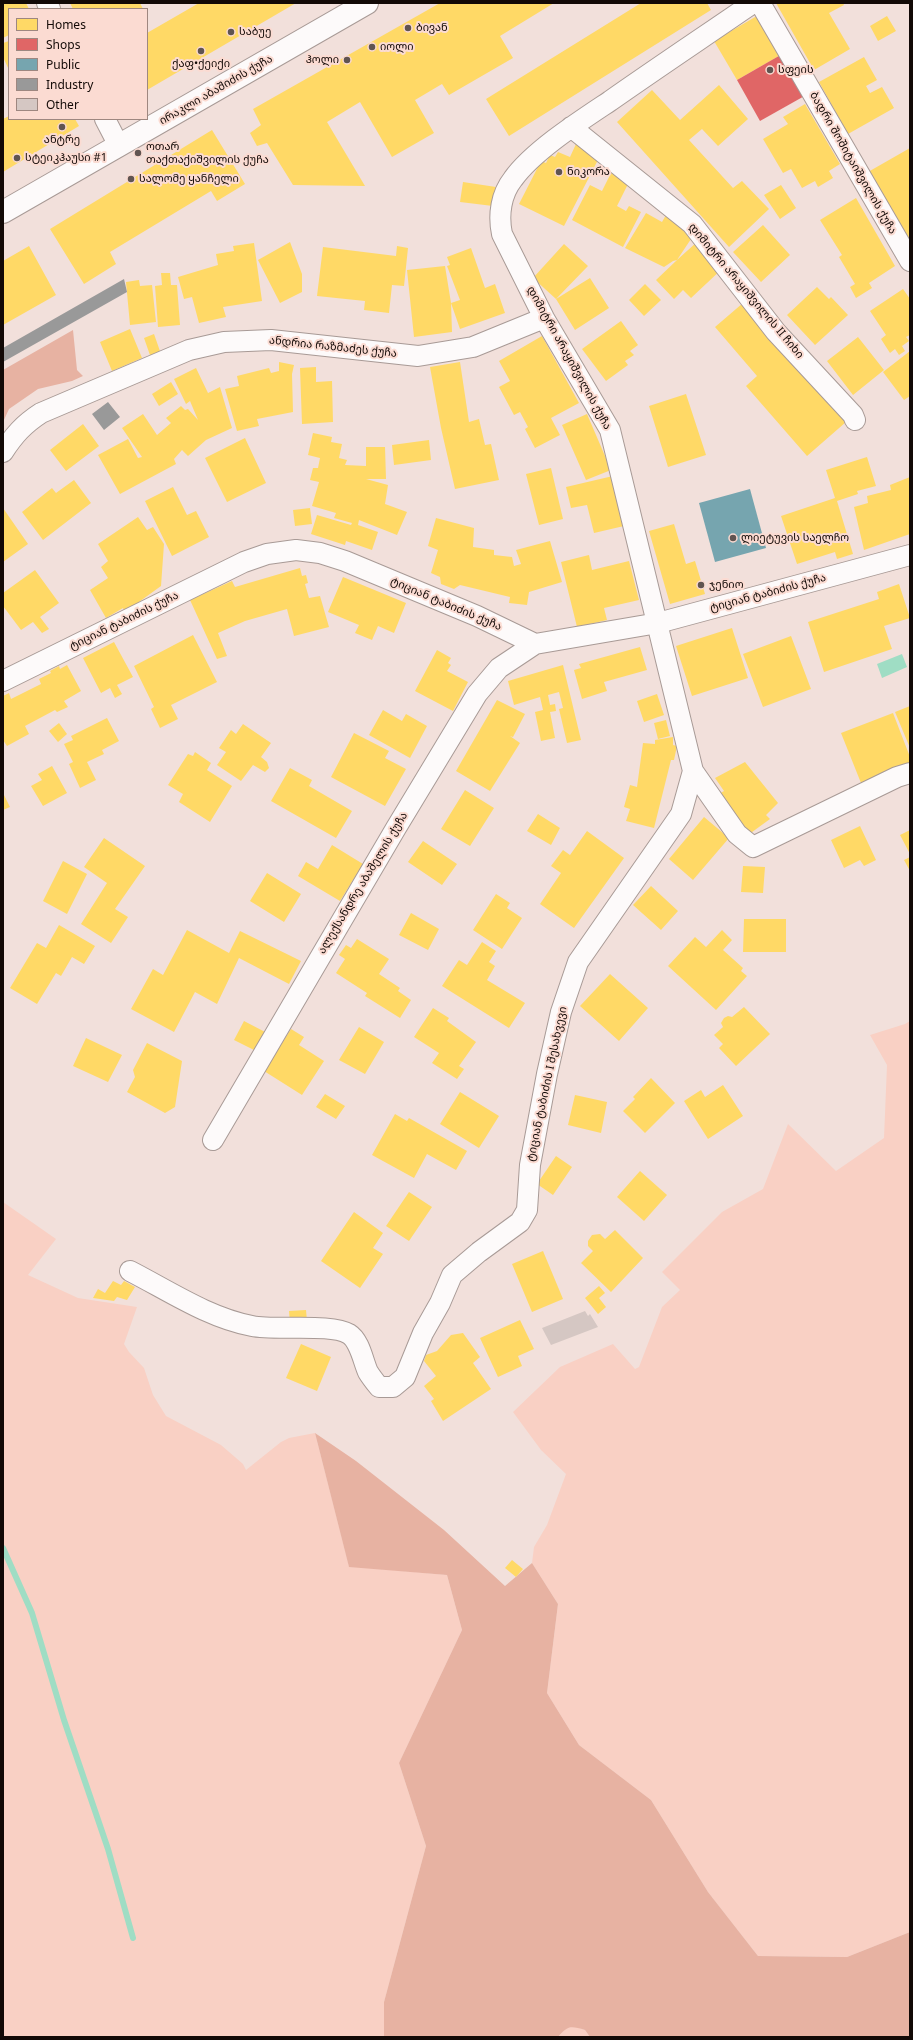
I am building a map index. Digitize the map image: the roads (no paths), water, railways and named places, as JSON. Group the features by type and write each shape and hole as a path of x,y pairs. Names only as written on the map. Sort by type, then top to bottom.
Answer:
{"street":[{"name":"ირაკლი აბაშიძის ქუჩა","path":"3,212 367,3"},
{"name":"დიმიტრი არაყიშვილის ქუჩა","path":"658,623 610,430 544,318 502,234 499,219 503,200 512,180 524,166 571,127 753,3"},
{"name":"ბადრი შოშიტაიშვილის ქუჩა","path":"760,3 910,262"},
{"path":"106,120 119,146"},
{"name":"დიმიტრი არაყიშვილის II ჩიხი","path":"571,127 692,224 776,332 853,415 855,420"},
{"name":"ანდრია რაზმაძეს ქუჩა","path":"3,452 13,436 25,424 41,413 189,350 224,342 271,340 418,356 473,347 544,318"},
{"name":"ტიციან ტაბიძის ქუჩა","path":"3,681 244,562 267,554 296,550 320,553 345,561 477,616 535,644 658,623 910,555"},
{"name":"ტიციან ტაბიძის I შესახვევი","path":"658,623 693,771 737,834 753,847 897,777 910,773"},
{"name":"ალექსანდრე აბაშელის ქუჩა","path":"213,1140 396,828 477,694 498,668 535,644"},
{"name":"ტიციან ტაბიძის I შესახვევი","path":"130,1271 199,1307 239,1323 253,1327 320,1329 348,1334 354,1338 369,1373 379,1387 393,1387 405,1377 423,1333 440,1303 452,1275 479,1252 520,1222 527,1210 530,1165 547,1074 561,1012 578,962 681,814 693,771"}],"waterway":[{"path":"3,1548 32,1613 64,1720 108,1849 133,1938"}],"place":[{"name":"ბივან","path":"408,28"},
{"name":"საბუე","path":"231,32"},
{"name":"იოლი","path":"372,47"},
{"name":"ქაფ•ქეიქი","path":"201,51"},
{"name":"ჰოლი","path":"347,60"},
{"name":"სფეის","path":"770,70"},
{"name":"ანტრე","path":"62,127"},
{"name":"ოთარ თაქთაქიშვილის ქუჩა","path":"138,153"},
{"name":"სტეიკჰაუსი #1","path":"17,158"},
{"name":"ნიკორა","path":"559,172"},
{"name":"სალომე ყანჩელი","path":"131,179"},
{"name":"ლიეტუვის საელჩო","path":"733,538"},
{"name":"ჯენიო","path":"701,585"}]}
